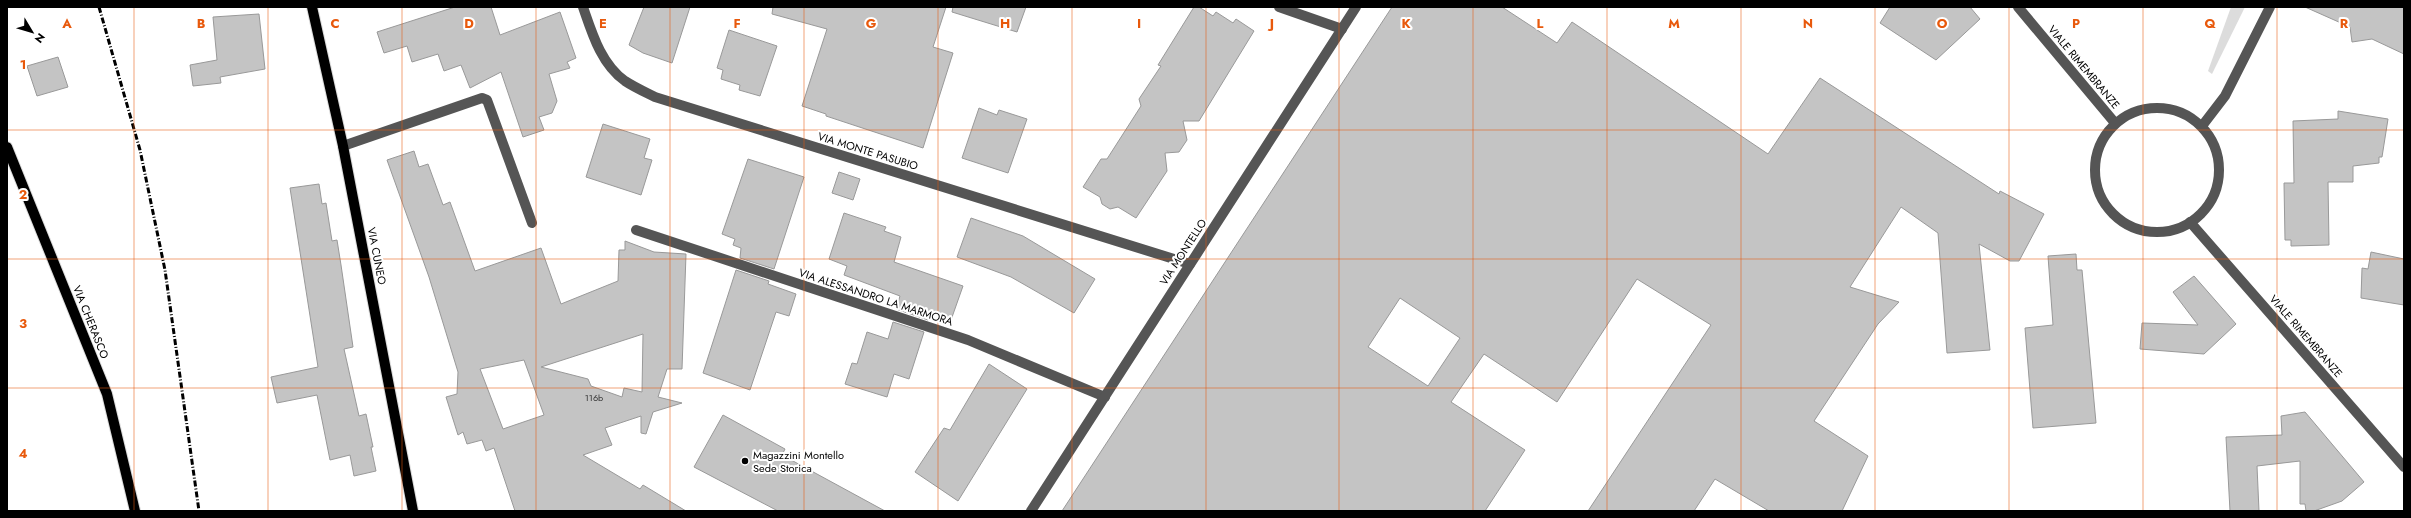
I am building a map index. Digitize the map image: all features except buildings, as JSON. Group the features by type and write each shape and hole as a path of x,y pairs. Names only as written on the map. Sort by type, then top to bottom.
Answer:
{"main road":[{"name":"VIA CUNEO","path":"312,7 343,146 413,511"},
{"name":"VIA CHERASCO","path":"7,147 106,394 135,511"}],"street":[{"name":"VIA MONTE PASUBIO","path":"583,7 593,36 606,61 624,81 655,97 1190,264"},
{"path":"1278,7 1342,29"},
{"name":"VIA MONTELLO","path":"1031,511 1356,7"},
{"name":"VIALE RIMEMBRANZE","path":"2018,7 2115,123"},
{"path":"2202,126 2225,96 2270,7"},
{"path":"343,146 482,98 487,100 532,224"},
{"path":"2150,108 2169,108 2187,115 2202,126 2214,143 2219,163 2218,183 2210,202 2197,218 2181,228 2162,232 2142,231 2125,224 2110,211 2099,194 2095,176 2096,156 2103,138 2115,123 2132,113 2150,108"},
{"name":"VIALE RIMEMBRANZE","path":"2190,222 2404,467"},
{"name":"VIA ALESSANDRO LA MARMORA","path":"636,230 968,340 1105,397"}],"shaded area":[{"path":"2231,7 2245,7 2212,74 2208,71"}],"railway":[{"path":"99,7 140,150 165,270 199,511"}],"place":[{"name":"Magazzini Montello Sede Storica","path":"745,461"}]}
